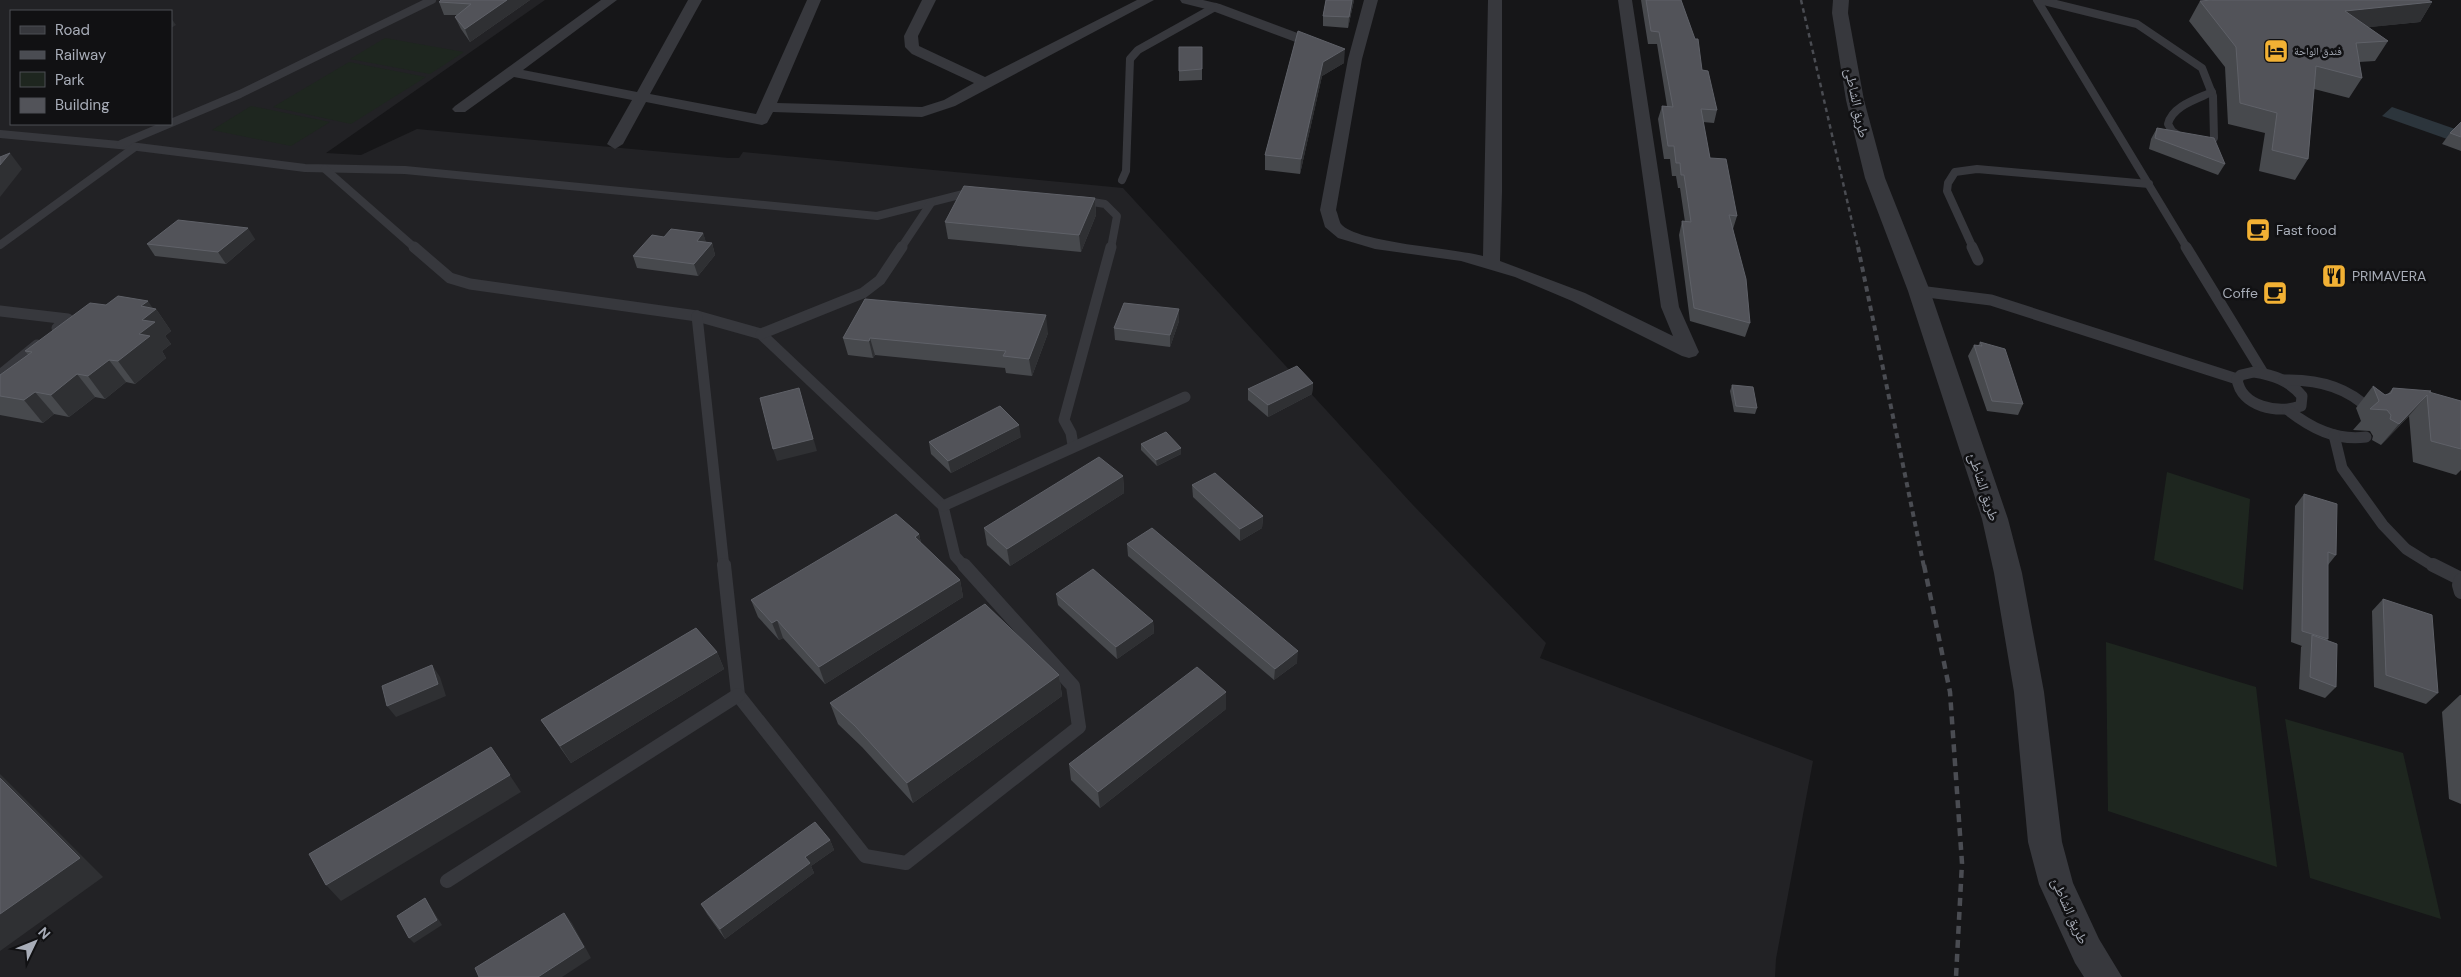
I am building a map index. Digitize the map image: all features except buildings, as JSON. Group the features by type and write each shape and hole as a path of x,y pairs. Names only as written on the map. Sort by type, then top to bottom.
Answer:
{"street":[{"path":"460,109 610,0"},
{"path":"615,144 695,0"},
{"path":"762,120 814,0"},
{"path":"929,0 911,36 912,47 986,83"},
{"path":"511,72 762,120 922,112 946,106 986,83 1147,0"},
{"path":"1187,0 1215,7 1346,56"},
{"path":"1371,0 1346,56 1328,210 1334,227 1350,238 1462,256 1521,274 1594,304 1689,352 1670,307 1625,0"},
{"path":"1491,265 1494,200 1495,0"},
{"name":"طريق الشاطئ","path":"1841,0 1840,13 1855,100 1875,178 1919,292 1995,519 2029,692 2045,842 2056,884 2088,951 2104,977"}],"lane":[{"path":"117,145 178,123 231,99 432,0"},
{"path":"2039,0 2137,24 2202,68 2212,92 2214,138 2211,143 2202,144 2178,136 2169,124 2169,115 2178,107 2212,92"},
{"path":"2039,0 2263,373"},
{"path":"1122,180 1126,171 1130,59 1138,50 1215,7"},
{"path":"0,134 117,145 326,169 406,170 877,216 982,190"},
{"path":"0,246 135,147"},
{"path":"326,169 450,278 470,284 698,316 761,334 943,506 955,556 1073,686 1079,727 906,863 865,856 738,695 698,316"},
{"path":"1978,260 1947,190 1948,183 1955,172 1977,169 2149,184"},
{"path":"1067,198 1105,204 1117,216 1115,233 1064,420 1071,433 1073,445"},
{"path":"761,334 864,293 880,280 931,203"},
{"path":"1919,292 1991,300 2238,378 2247,373 2263,373 2284,380 2298,390 2303,402 2301,406 2288,410 2270,408 2253,401 2239,389 2238,378"},
{"path":"0,311 68,319 0,375"},
{"path":"2284,380 2299,379 2338,388 2352,395 2369,409"},
{"path":"943,506 1073,445 1185,396"},
{"path":"2288,410 2301,421 2334,435 2355,440 2366,437"},
{"path":"2334,435 2342,468 2383,525 2406,549 2461,579 2459,585 2461,592"},
{"path":"447,881 738,695"}],"shaded area":[{"path":"0,0 545,0 326,153 361,155 417,129 729,158 739,158 743,152 1123,188 1412,504 1546,643 1540,658 1813,761 1776,959 1775,977 0,977"},
{"path":"2392,107 2458,130 2447,139 2382,116"}],"green space":[{"path":"385,38 464,52 430,74 350,59"},
{"path":"349,62 426,77 351,124 273,107"},
{"path":"251,106 330,122 291,146 212,130"},
{"path":"2167,472 2250,499 2243,590 2154,560"},
{"path":"2106,642 2256,687 2277,867 2108,811"},
{"path":"2285,719 2403,753 2441,919 2310,878"}],"railway":[{"path":"1801,0 1858,248"},
{"path":"1858,247 1924,567"},
{"path":"1924,565 1950,692 1962,863 1956,977"}],"place":[{"name":"فندق الواحة","path":"2276,51"},
{"name":"Fast food","path":"2258,230"},
{"name":"PRIMAVERA","path":"2334,276"},
{"name":"Coffe","path":"2275,293"}]}
